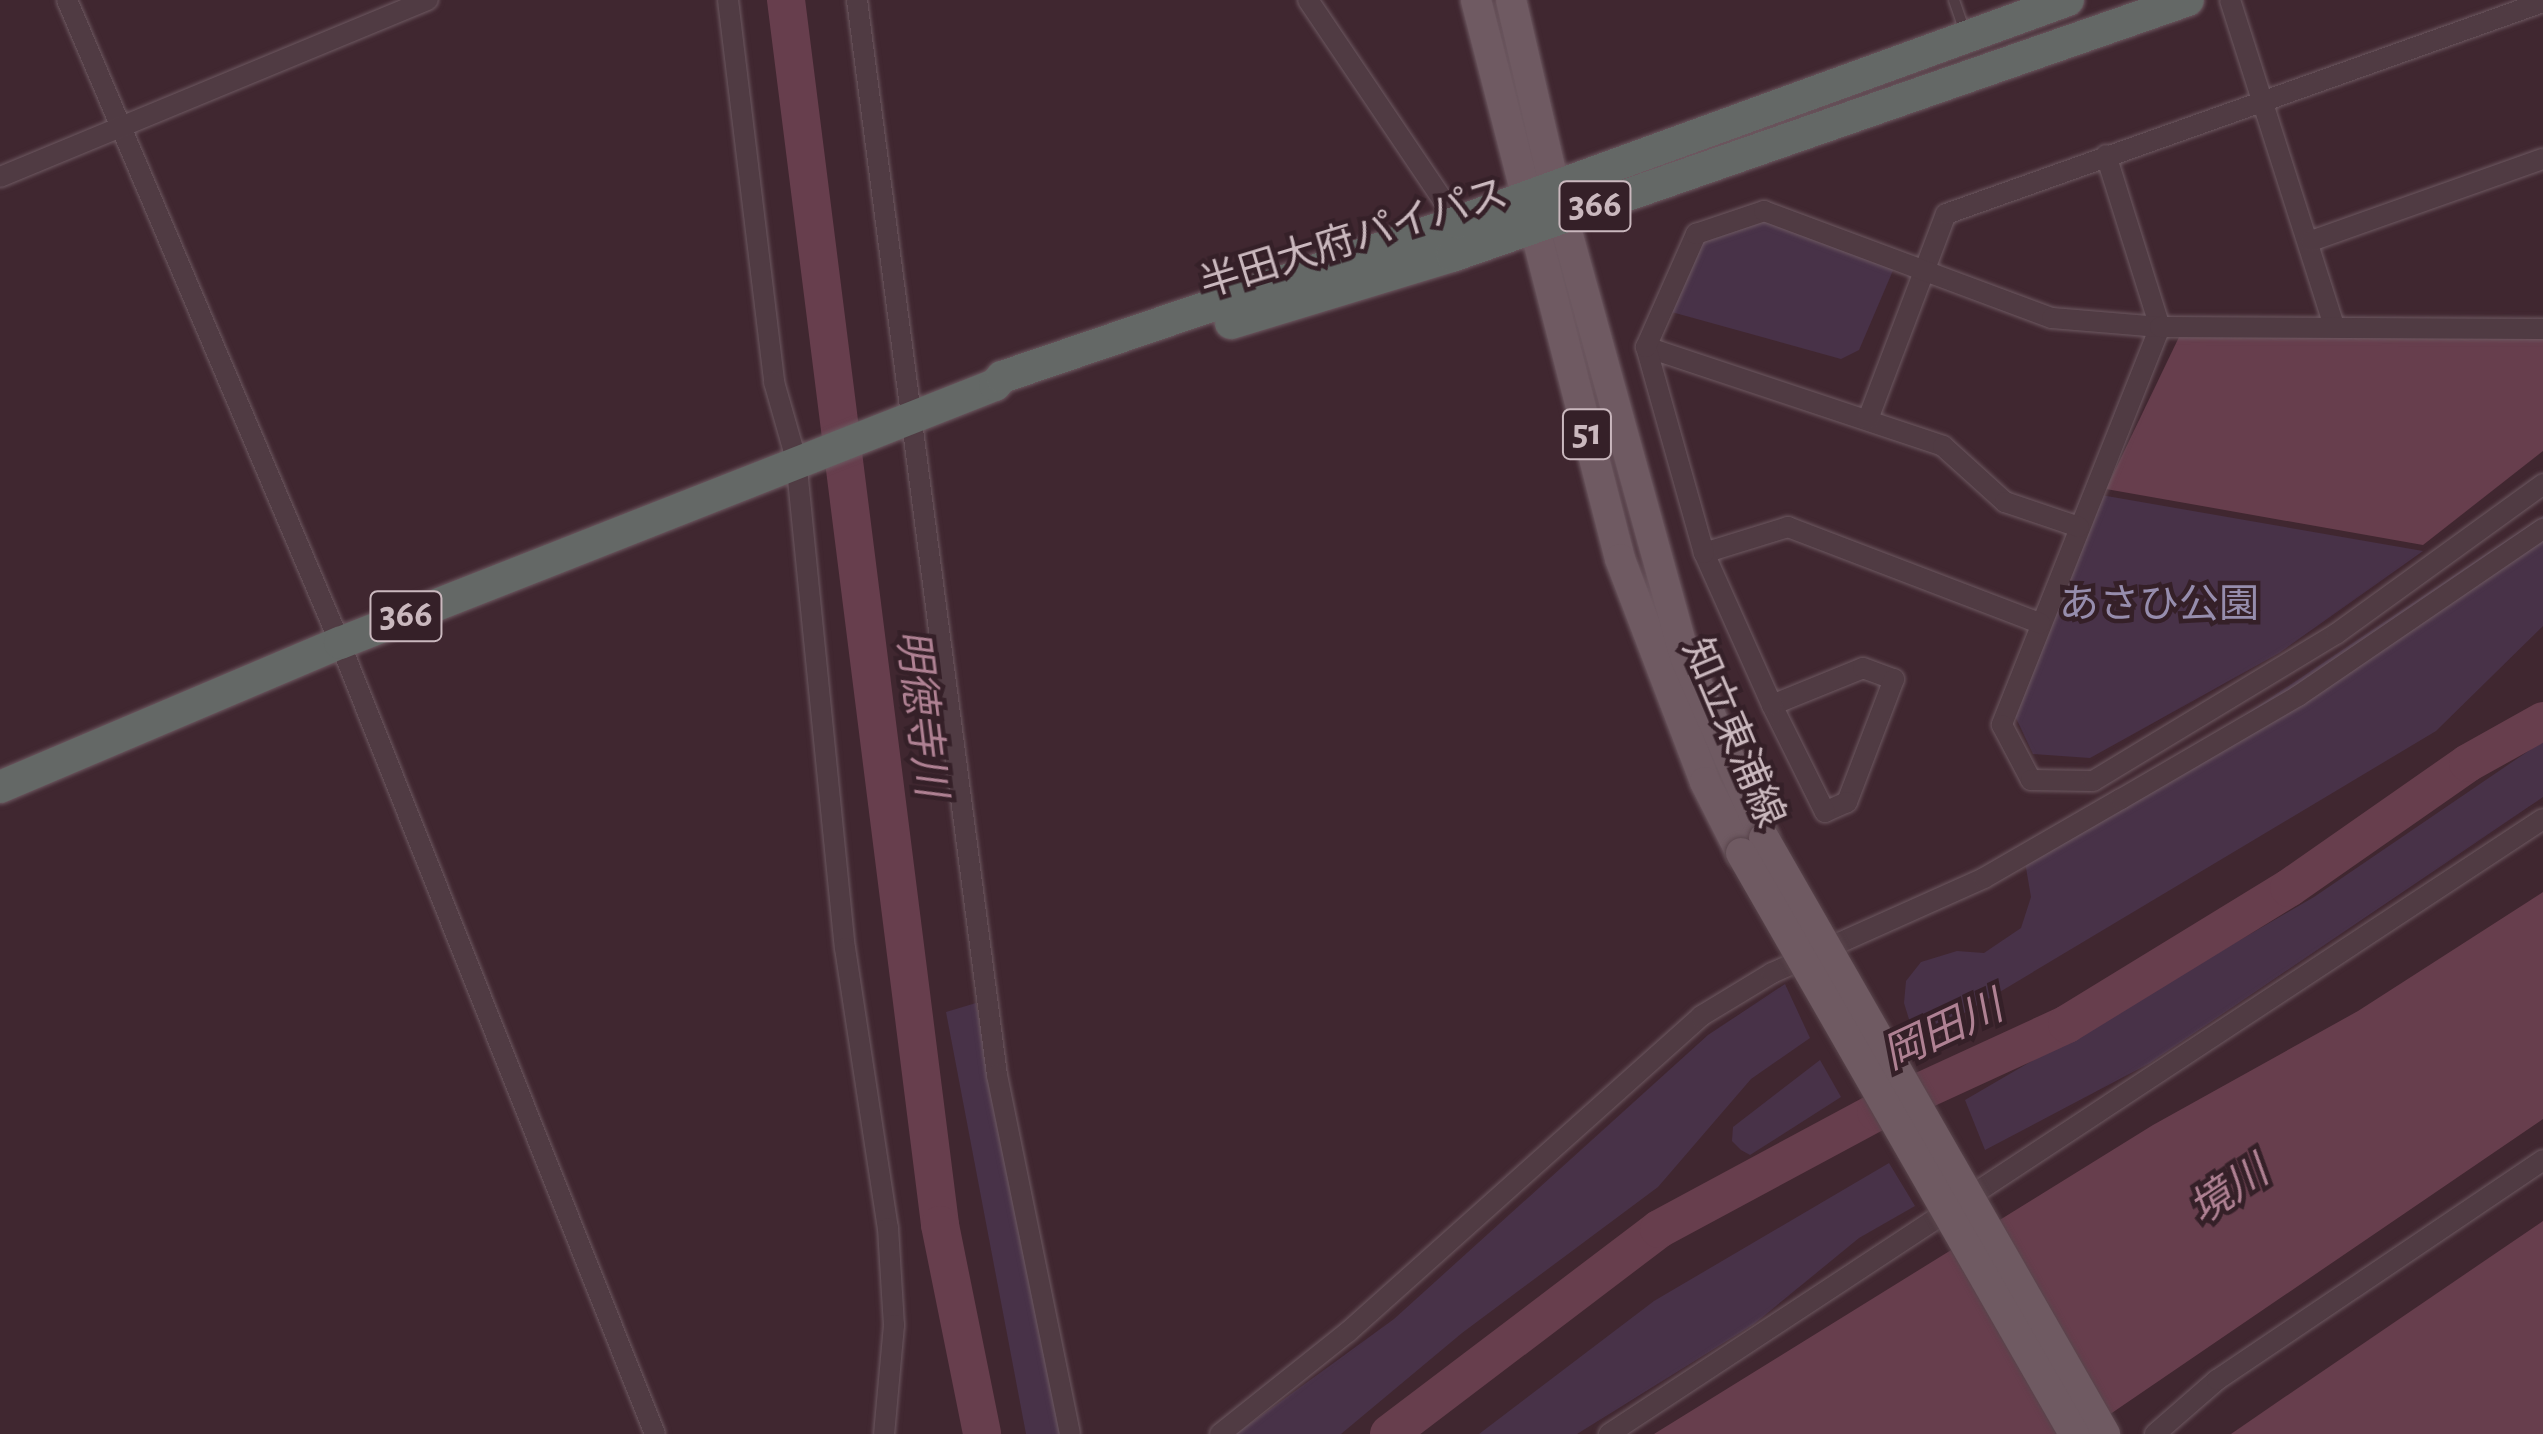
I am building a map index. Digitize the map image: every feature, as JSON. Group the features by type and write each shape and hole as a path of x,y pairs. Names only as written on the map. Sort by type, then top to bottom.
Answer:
{"highway":[{"name":"半田大府パイパス","path":"0,787 340,643 806,456 995,385 1002,377 1458,222 1544,207 1965,34 2068,0"},
{"name":"半田大府パイパス","path":"995,385 1010,390 1544,207 2188,0"}],"main road":[{"name":"知立東浦線","path":"1476,0 1685,657 1752,846 2074,1434"},
{"name":"知立東浦線","path":"1511,0 1544,207"},
{"name":"知立東浦線","path":"1752,846 2105,1434"}],"street":[{"path":"68,0 340,643 654,1434"},
{"path":"0,177 428,0"},
{"path":"728,0 774,382 806,456 843,929 888,1228 894,1325 884,1434"},
{"path":"857,0 896,422 997,1075 1070,1434"},
{"path":"1308,0 1458,222"},
{"path":"2230,0 2311,241 2334,325"},
{"path":"1868,418 1920,272 1946,214 2106,155 2264,105 2543,2"},
{"path":"2106,155 2160,326 2002,726 2031,780 2093,781 2336,634 2543,484"},
{"path":"2311,241 2543,159"},
{"path":"1772,705 1863,668 1894,679 1847,802 1825,812 1772,705 1704,553 1646,347 1696,234 1764,212 2052,318 2160,326 2543,329"},
{"path":"1646,347 1943,446 2005,502 2079,527"},
{"path":"1704,553 1788,527 2040,623"},
{"path":"1220,1434 1348,1332 1701,1016 1772,973 1984,878 2121,799 2298,696 2543,529"},
{"path":"1609,1434 2543,819"},
{"path":"2155,1434 2217,1380 2543,1160"}],"lane":[{"path":"1954,0 1965,34"}],"green space":[{"path":"1764,211 1900,254 1859,350 1841,359 1668,311 1696,234"},
{"name":"あさひ公園","path":"2101,495 2423,551 2279,653 2090,758 2033,754 2008,701"},
{"path":"2543,516 2543,626 2436,731 1916,1042 1904,1003 1906,981 1921,962 1957,951 1984,953 2021,928 2031,897 2025,862"},
{"path":"2543,741 2543,797 2150,1063 1985,1150 1965,1100 2314,897"},
{"path":"1785,984 1810,1038 1751,1079 1658,1187 1462,1333 1341,1434 1236,1434 1394,1319 1708,1035"},
{"path":"976,1003 1070,1434 1026,1434 946,1012"},
{"path":"1820,1060 1841,1097 1750,1155 1741,1150 1732,1141 1733,1127"},
{"path":"1889,1163 1915,1206 1859,1238 1754,1324 1577,1434 1479,1434 1654,1301"}],"water":[{"path":"2543,325 2543,451 2423,545 2106,489 2180,335"},
{"name":"境川","path":"2543,892 2543,1119 2081,1434 1654,1434 2153,1125 2358,1011"},
{"path":"2543,1221 2543,1434 2231,1434 2276,1403"}],"waterway":[{"name":"明徳寺川","path":"786,0 940,1225 982,1434"},
{"name":"岡田川","path":"1389,1434 1659,1229 1876,1112 2067,1024 2289,888 2468,763 2543,721"}]}
